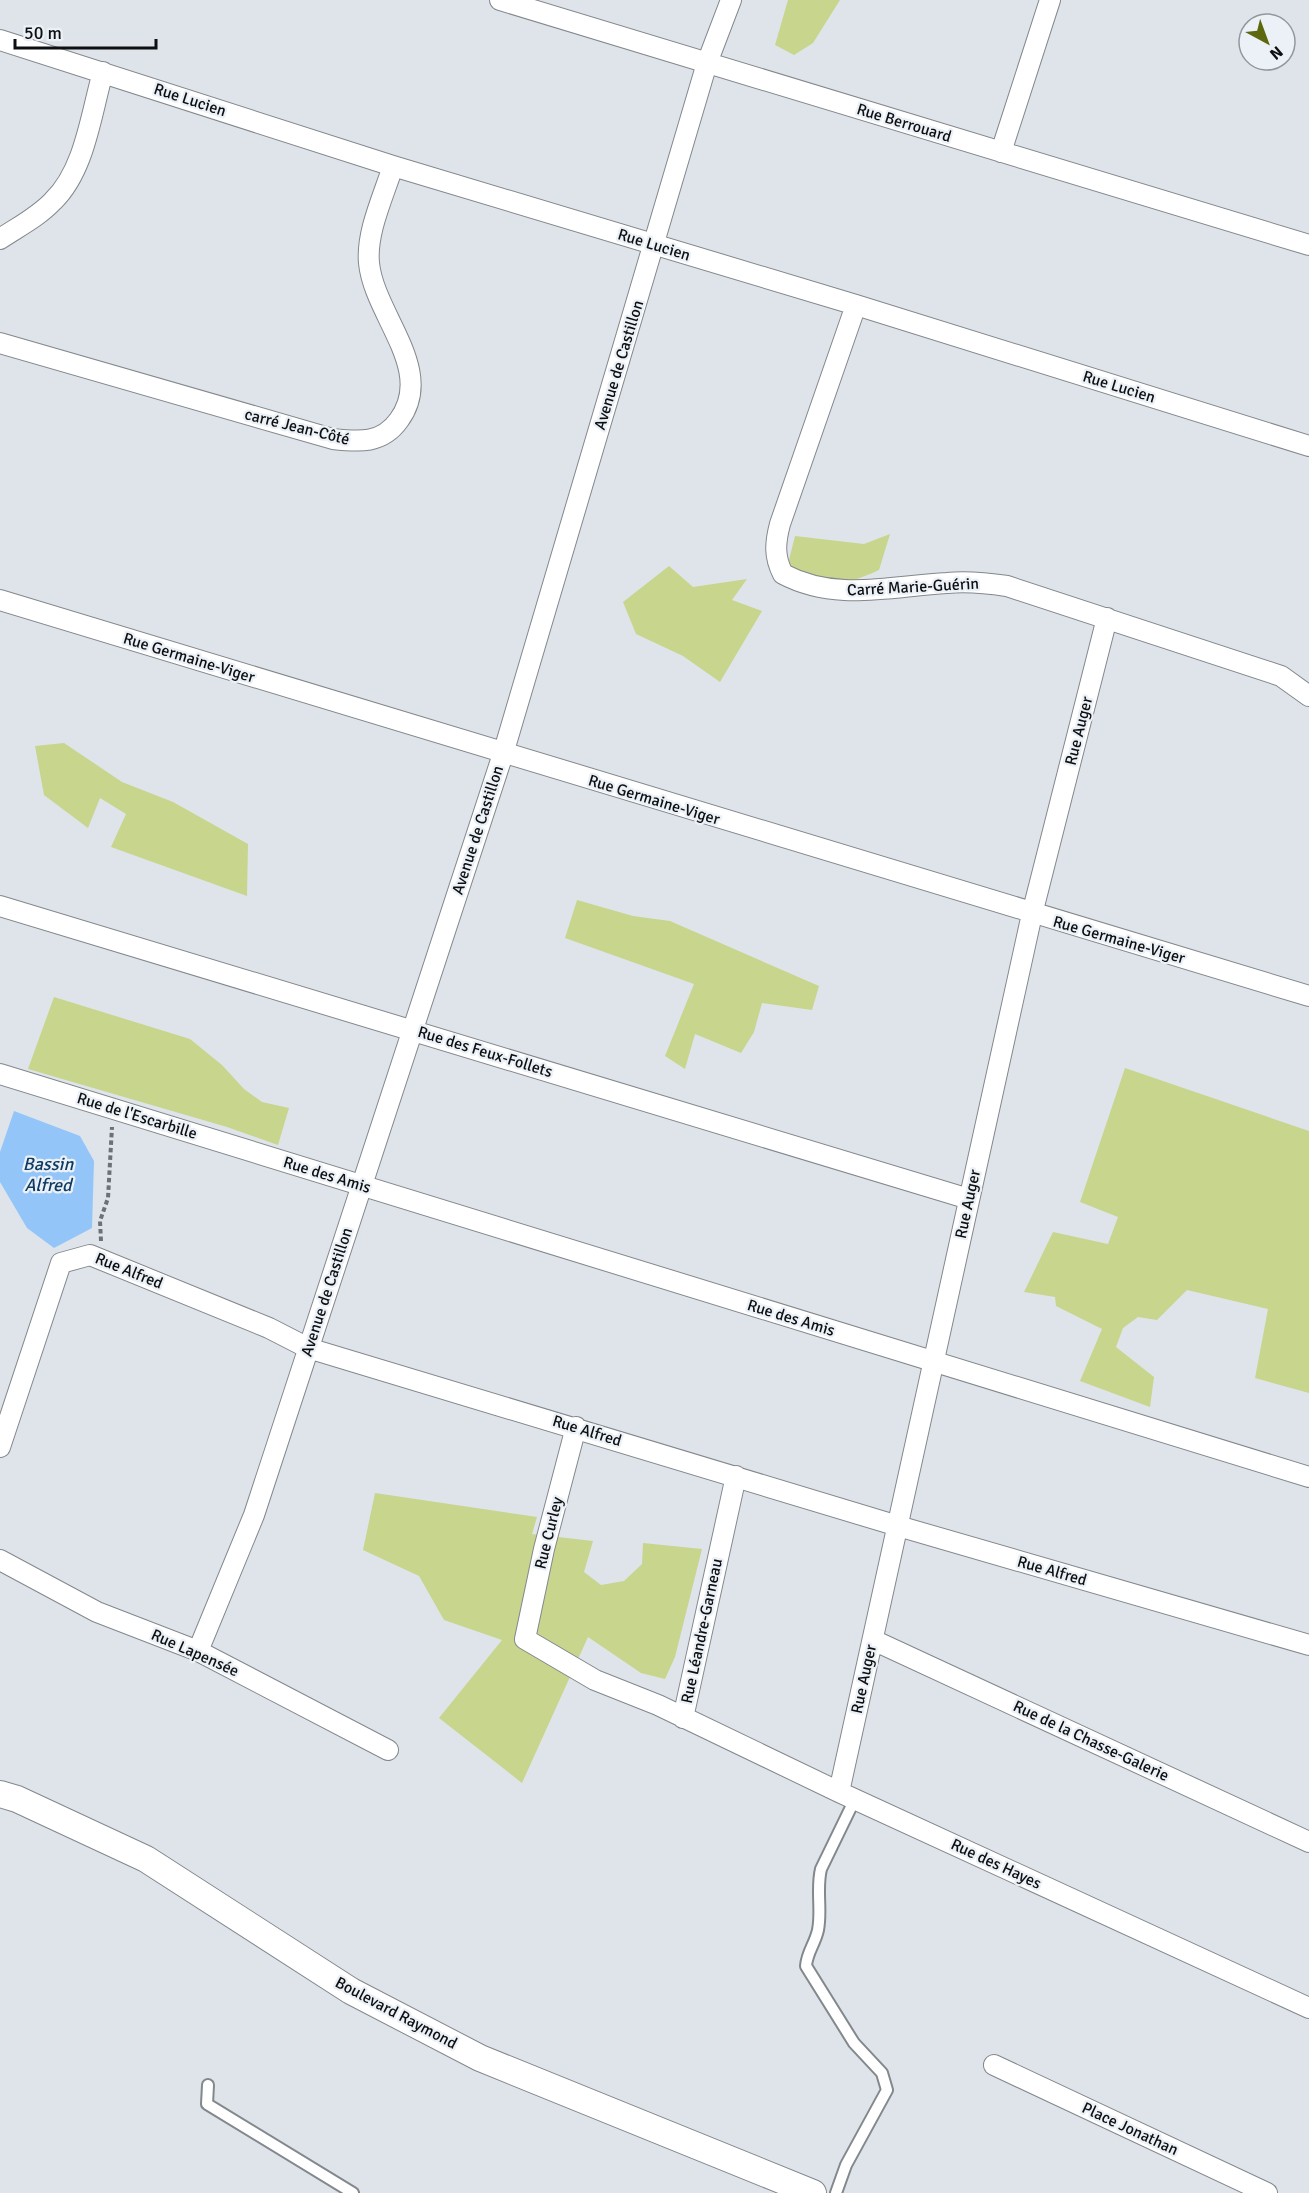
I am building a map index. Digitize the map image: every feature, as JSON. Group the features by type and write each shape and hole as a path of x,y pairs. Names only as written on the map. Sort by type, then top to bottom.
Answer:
{"street":[{"name":"Rue Berrouard","path":"500,0 1309,245"},
{"name":"Avenue de Castillon","path":"198,1651 254,1515 503,754 707,63 731,0"},
{"path":"1001,152 1050,0"},
{"name":"Rue Lucien","path":"0,40 393,166 856,305 1309,446"},
{"path":"0,239 38,214 66,186 76,164 103,72"},
{"name":"carré Jean-Côté","path":"0,343 333,439 361,442 379,438 395,426 404,413 411,393 412,375 372,281 369,261 371,238 393,166"},
{"name":"Carré Marie-Guérin","path":"856,305 780,524 775,544 776,561 783,574 813,587 840,591 976,582 1007,586 1281,676 1309,696"},
{"name":"Rue Germaine-Viger","path":"0,600 1309,996"},
{"name":"Rue Auger","path":"847,1796 873,1640 933,1362 1032,914 1107,618"},
{"name":"Rue des Feux-Follets","path":"0,906 969,1199"},
{"name":"Rue de l'Escarbille","path":"0,1074 274,1158"},
{"name":"Rue des Amis","path":"274,1158 1309,1477"},
{"name":"Rue Alfred","path":"0,1448 61,1263 90,1254 269,1328 308,1348 898,1526 1309,1645"},
{"name":"Rue Curley","path":"525,1639 544,1549 576,1427"},
{"name":"Rue Léandre-Garneau","path":"525,1639 595,1680 658,1705 683,1718 736,1476"},
{"name":"Rue Lapensée","path":"0,1560 97,1612 198,1651 388,1750"},
{"name":"Rue de la Chasse-Galerie","path":"873,1640 1309,1842"},
{"name":"Rue des Hayes","path":"683,1718 847,1796 1309,2008"},
{"name":"Boulevard Raymond","path":"0,1794 17,1798 146,1859 351,1991 480,2058 813,2193"},
{"name":"Place Jonathan","path":"994,2065 1268,2193"}],"lane":[{"path":"836,2193 855,2148 887,2090 882,2073 854,2043 806,1966 806,1956 818,1931 821,1869 847,1796"},
{"path":"208,2085 207,2104 353,2193"}],"path":[{"path":"90,1254 101,1244 100,1221 108,1198 113,1144 111,1108"}],"green space":[{"path":"788,0 840,0 813,43 794,55 775,45"},
{"path":"890,534 879,570 864,576 833,583 786,572 795,536 864,544"},
{"path":"669,566 693,587 747,579 732,600 762,611 720,682 683,656 636,634 623,602"},
{"path":"64,743 122,782 173,802 248,844 247,896 111,847 126,814 100,798 88,828 44,795 35,746"},
{"path":"577,900 633,916 670,921 819,986 812,1010 762,1003 754,1032 741,1053 695,1034 685,1069 665,1056 694,984 565,938"},
{"path":"54,997 190,1039 222,1065 244,1089 262,1102 289,1108 278,1145 227,1127 28,1069"},
{"path":"1125,1068 1309,1131 1309,1393 1255,1378 1268,1309 1187,1290 1157,1320 1138,1317 1123,1328 1116,1347 1154,1377 1150,1407 1080,1381 1102,1329 1056,1306 1055,1297 1024,1292 1053,1232 1108,1244 1118,1217 1080,1202"},
{"path":"375,1493 537,1517 532,1534 593,1541 584,1572 601,1585 624,1581 642,1564 643,1543 702,1549 675,1657 665,1679 641,1673 588,1637 522,1783 439,1718 502,1640 444,1620 419,1576 363,1550"}],"water":[{"name":"Bassin Alfred","path":"14,1111 80,1136 94,1161 92,1228 54,1248 27,1228 0,1182 0,1152"}]}
